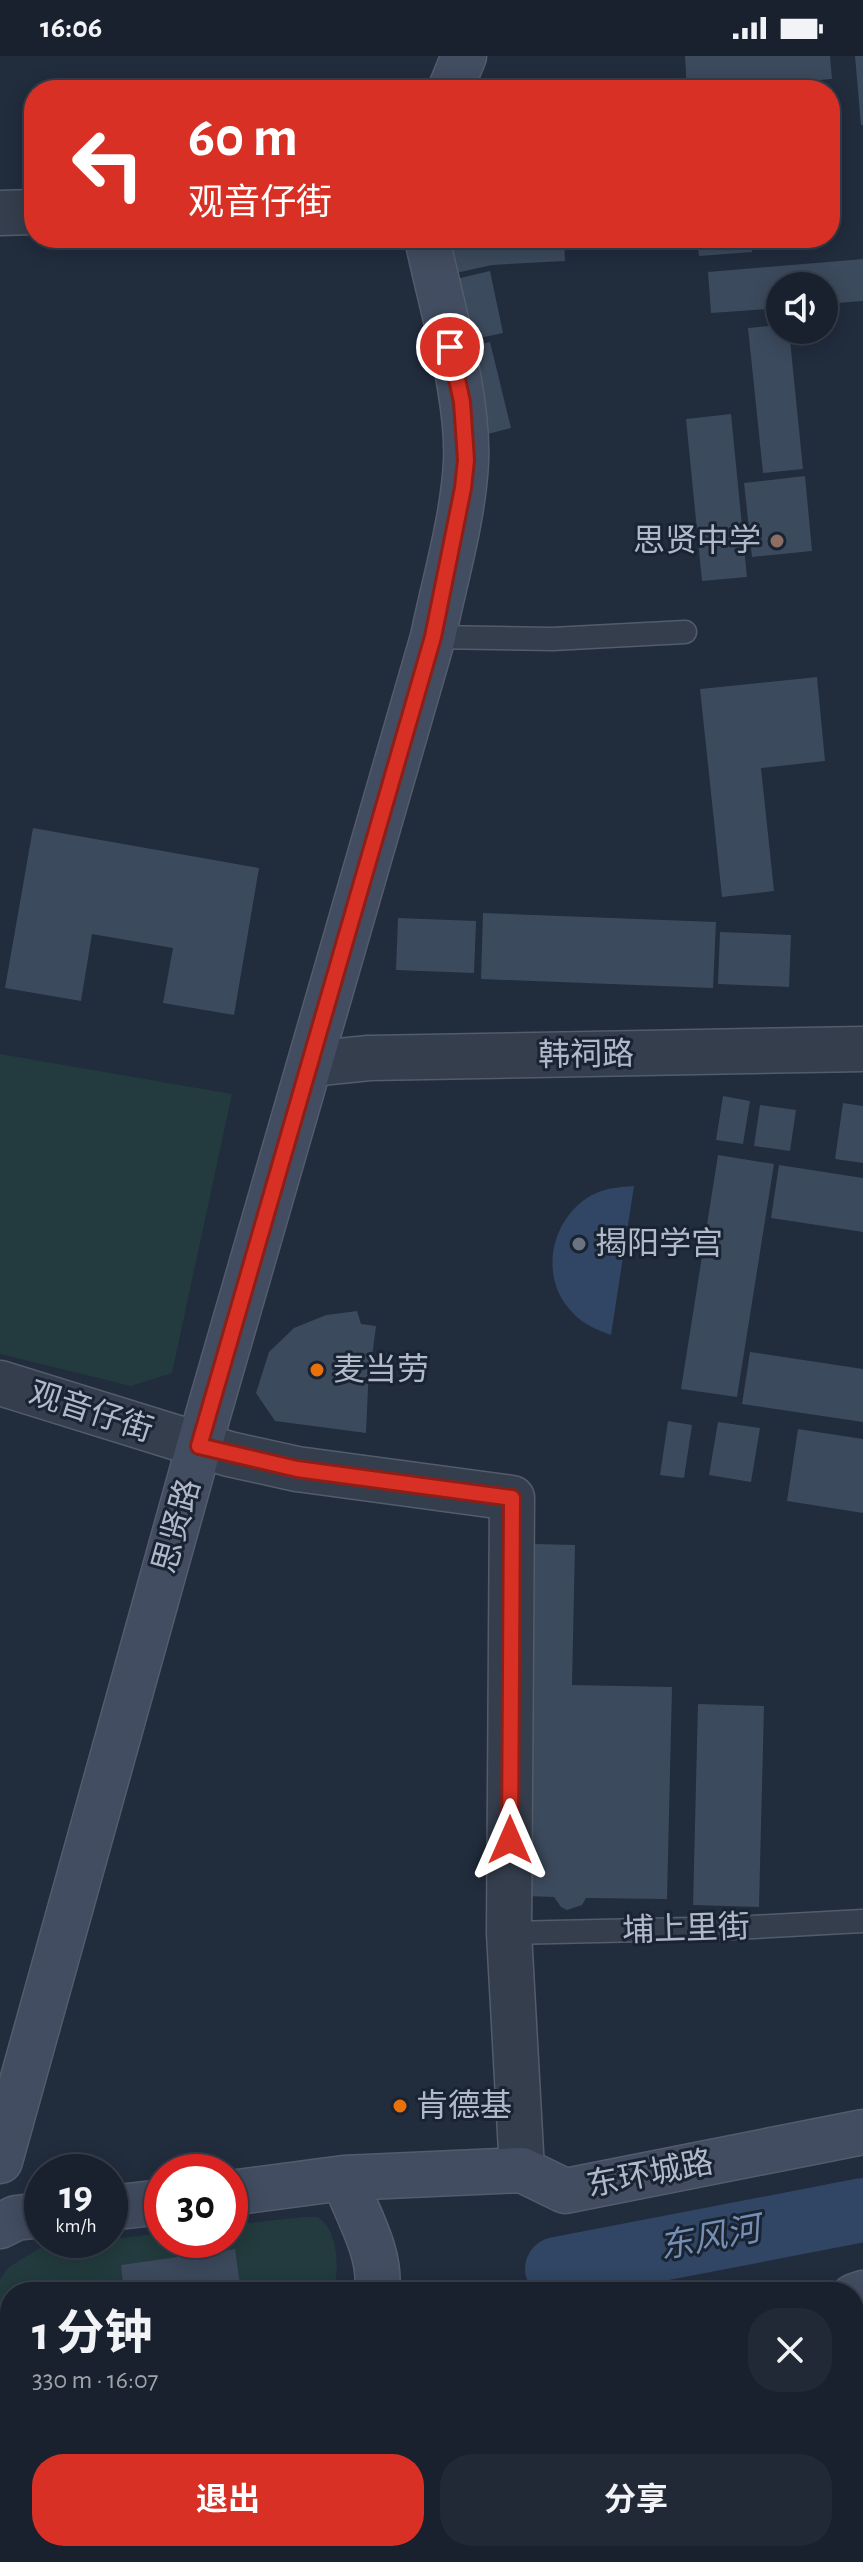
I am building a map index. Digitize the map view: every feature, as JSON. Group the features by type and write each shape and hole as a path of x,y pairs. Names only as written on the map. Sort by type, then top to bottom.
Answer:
{"street":[{"path":"454,80 464,56"},
{"path":"0,213 24,212"},
{"name":"思贤路","path":"0,2161 199,1446 433,637 466,460 462,402 429,248"},
{"name":"韩祠路","path":"310,1064 369,1058 863,1049"},
{"name":"观音仔街","path":"0,1383 199,1446 297,1469 512,1498 509,1933"},
{"path":"509,1933 522,2170"},
{"name":"东环城路","path":"248,2191 344,2178 522,2170 565,2191 863,2132"},
{"path":"344,2178 372,2245 378,2282"},
{"path":"0,2226 24,2217"}],"lane":[{"path":"433,637 552,639 685,632"},
{"name":"埔上里街","path":"509,1933 734,1928 863,1921"}],"green space":[{"path":"0,1054 232,1094 172,1373 131,1386 0,1354"},
{"path":"317,2217 324,2222 333,2240 337,2263 335,2282 0,2282 9,2267 24,2258 128,2258 128,2237 144,2235 144,2258 248,2258 248,2223"}],"water":[{"path":"634,1186 611,1335 581,1320 562,1299 555,1283 554,1250 566,1218 578,1205 602,1191"}],"building":[{"path":"685,56 830,56 832,79 819,80 686,80"},
{"path":"855,56 863,56 863,125 861,125"},
{"path":"434,248 564,248 565,261 492,265 438,277"},
{"path":"698,248 752,248 752,252 699,256"},
{"path":"863,259 863,301 838,303 838,272 766,272 766,309 711,313 708,272"},
{"path":"490,271 503,333 451,344 439,283"},
{"path":"766,326 766,344 790,344 803,469 763,473 748,328"},
{"path":"490,342 511,428 476,437 455,350"},
{"path":"731,414 747,577 702,581 686,419"},
{"path":"805,476 812,551 752,557 744,483"},
{"path":"817,677 825,761 761,768 774,891 722,897 700,689"},
{"path":"33,828 259,868 234,1015 163,1003 173,948 92,934 81,1001 5,988"},
{"path":"483,913 716,922 713,988 481,979"},
{"path":"398,918 476,921 474,973 396,970"},
{"path":"720,932 791,935 789,987 718,984"},
{"path":"723,1096 750,1101 743,1144 716,1140"},
{"path":"843,1103 863,1106 863,1163 835,1159"},
{"path":"760,1105 796,1110 790,1151 754,1146"},
{"path":"718,1155 774,1164 737,1397 681,1389"},
{"path":"779,1165 863,1178 863,1232 771,1218"},
{"name":"麦当劳","path":"357,1311 361,1324 376,1326 366,1433 275,1421 256,1393 269,1352 294,1328 326,1315"},
{"path":"750,1352 863,1369 863,1422 742,1404"},
{"path":"668,1421 692,1425 684,1478 660,1475"},
{"path":"718,1422 760,1428 751,1482 709,1475"},
{"path":"798,1429 863,1439 863,1513 787,1501"},
{"path":"535,1544 575,1545 572,1685 672,1687 667,1899 586,1898 582,1905 567,1910 554,1897 526,1896"},
{"path":"698,1704 764,1706 759,1907 693,1905"},
{"path":"171,2258 236,2258 240,2282 123,2282 121,2265"}],"waterway":[{"name":"东风河","path":"557,2269 863,2210"}],"place":[{"name":"思贤中学","path":"777,541"},
{"name":"揭阳学宫","path":"579,1244"},
{"name":"麦当劳","path":"317,1370"},
{"name":"肯德基","path":"400,2106"}],"route":[{"path":"450,347 462,402 466,460 433,637 199,1446 297,1469 512,1498 510,1840"}]}
